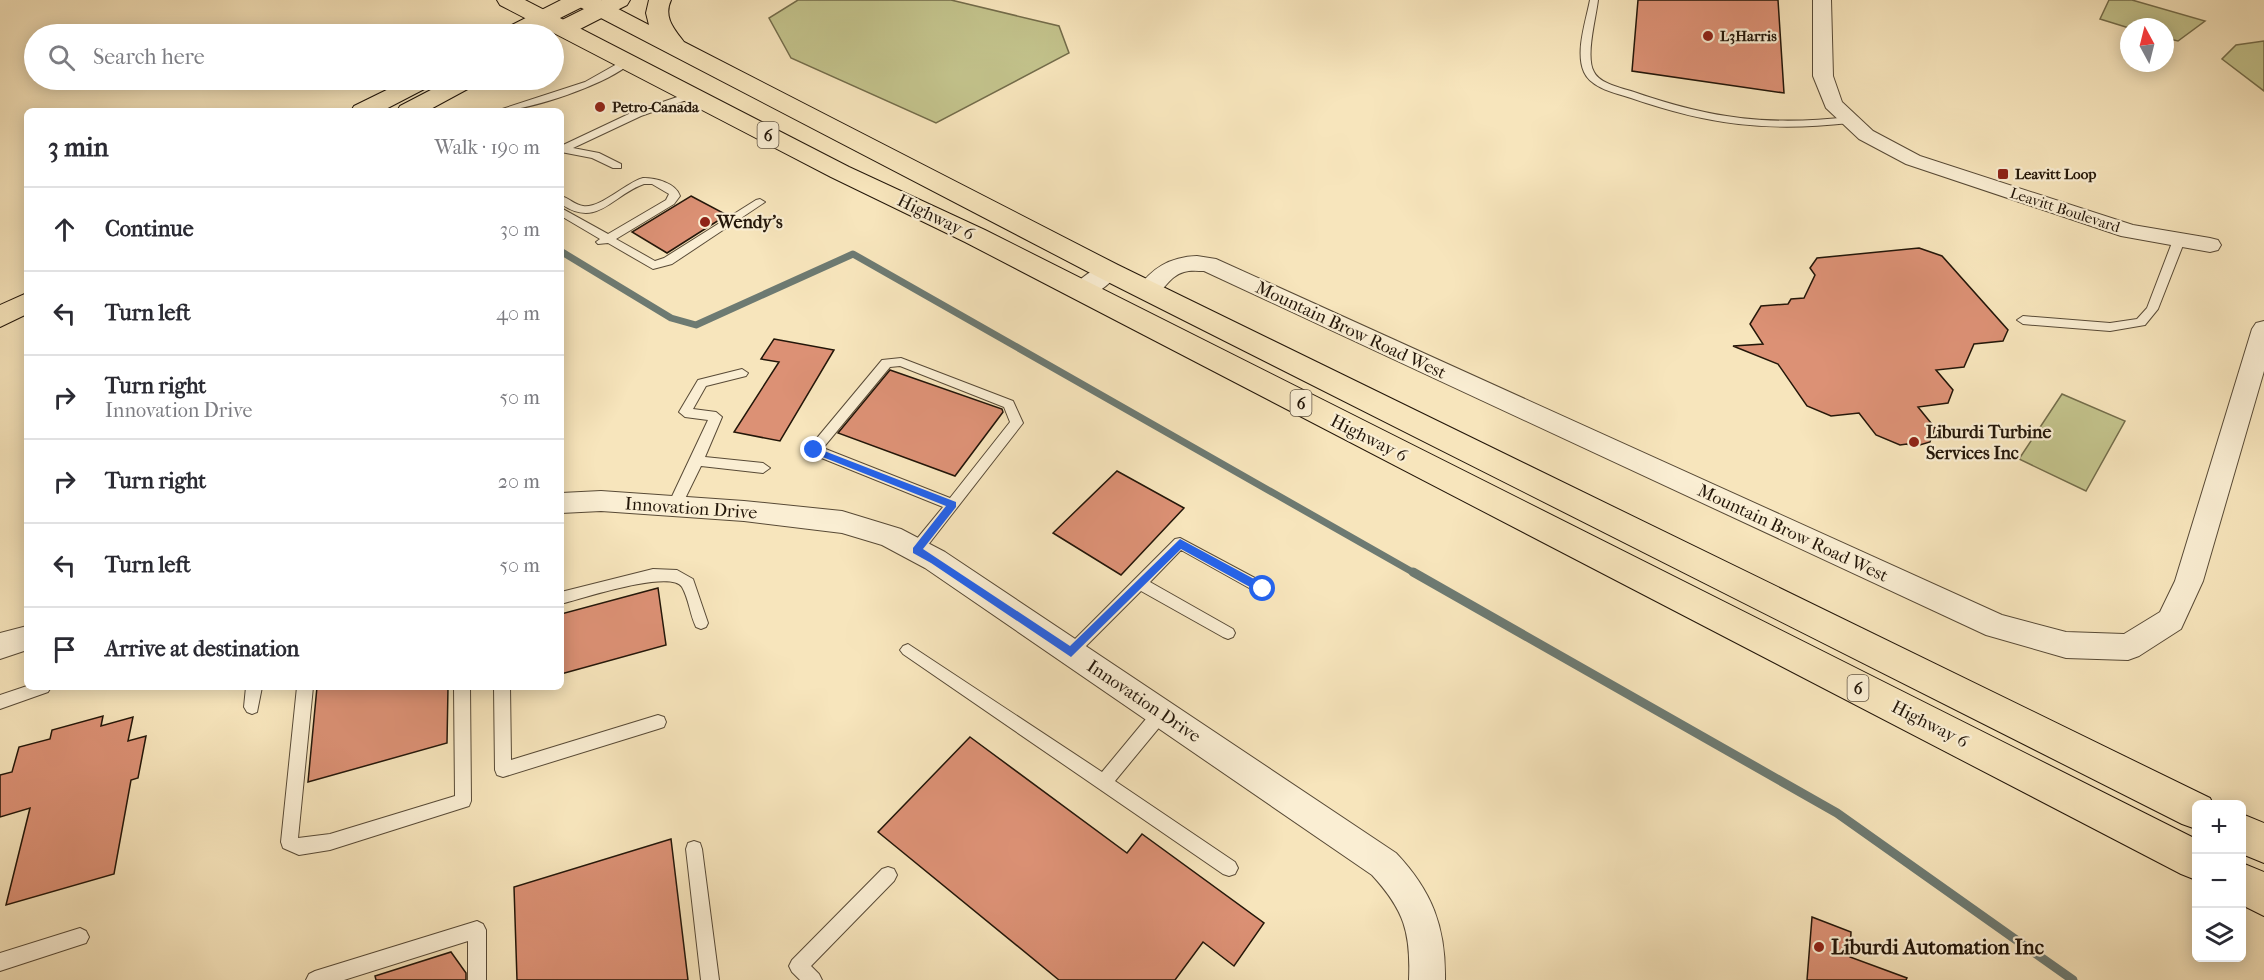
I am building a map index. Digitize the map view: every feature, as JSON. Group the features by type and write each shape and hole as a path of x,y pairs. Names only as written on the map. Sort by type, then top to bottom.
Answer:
{"main road":[{"name":"Highway 6","path":"508,0 548,24"},
{"path":"556,24 579,0"},
{"path":"660,0 655,12 657,18 676,48"},
{"name":"Highway 6","path":"602,3 676,48 1108,271 2192,809"},
{"path":"559,24 602,3"},
{"name":"Highway 6","path":"564,32 1082,291 2192,858"},
{"path":"369,108 404,90"},
{"path":"414,108 448,90"},
{"path":"0,317 24,304"},
{"path":"2246,835 2264,844"},
{"path":"2246,886 2264,895"}],"street":[{"name":"Leavitt Boulevard","path":"1822,0 1823,76 1833,105 1866,135 1913,160 2129,231 2210,245"},
{"name":"Mountain Brow Road West","path":"1148,291 1162,272 1178,264 1208,264 1996,626 2066,645 2128,647 2171,620 2189,581 2264,329"},
{"path":"1082,291 1108,271"},
{"name":"Innovation Drive","path":"564,503 601,501 842,522 891,537 935,560 1384,864 1406,887 1419,914 1428,958 1427,980"},
{"path":"0,646 24,639"}],"lane":[{"path":"1594,0 1586,62 1590,75 1604,84 1672,110 1725,122 1804,126 1850,120"},
{"path":"511,108 588,84 627,62"},
{"path":"564,148 637,114 692,95"},
{"path":"564,150 595,155 617,166"},
{"path":"564,202 578,209 593,209 637,183 646,181 654,181 674,192 675,196 670,202 604,241"},
{"path":"564,213 604,241 644,262 660,265 760,202"},
{"path":"2023,320 2110,327 2141,322 2152,309 2179,240"},
{"path":"916,550 952,505 1017,423 1009,404 901,362 886,363 814,450 952,505"},
{"path":"674,507 716,417 685,412 702,383 742,373"},
{"path":"697,461 763,468"},
{"path":"1071,652 1180,543 1263,589"},
{"path":"564,597 653,575 677,576 688,583 701,623"},
{"path":"1141,584 1228,633"},
{"path":"908,650 1229,868"},
{"path":"0,702 34,690"},
{"path":"252,707 254,690"},
{"path":"305,690 289,842 299,847 330,842 463,801 462,690"},
{"path":"502,690 503,770 658,722"},
{"path":"1103,783 1161,714"},
{"path":"694,849 710,980"},
{"path":"813,980 798,966 888,875"},
{"path":"315,980 477,930 477,980"},
{"path":"0,962 80,937"}],"green space":[{"path":"798,0 951,0 1059,26 1069,53 936,123 791,58 769,18"},
{"path":"2109,0 2132,0 2205,21 2178,41 2174,40 2174,18 2120,18 2120,25 2100,19"},
{"path":"2264,41 2264,91 2222,59 2236,45"},
{"path":"2062,394 2125,421 2086,491 2019,459"}],"building":[{"name":"L3Harris","path":"1638,0 1778,0 1784,93 1632,71"},
{"path":"691,196 727,215 667,253 632,232"},
{"path":"1919,248 1942,256 2008,330 2003,341 1974,344 1964,367 1936,370 1953,390 1948,403 1918,407 1935,428 1930,442 1913,447 1907,444 1900,445 1876,435 1859,413 1831,416 1807,406 1778,364 1733,346 1763,344 1750,324 1761,306 1788,304 1791,299 1804,298 1815,275 1810,268 1817,258"},
{"path":"774,339 834,350 780,441 734,432 779,362 761,359"},
{"path":"890,370 1002,409 1003,412 955,476 838,433"},
{"path":"1117,471 1184,508 1121,575 1053,533"},
{"path":"658,588 666,645 564,673 564,613"},
{"path":"317,690 448,690 447,743 308,782"},
{"path":"103,716 101,726 133,717 128,741 146,736 138,778 131,780 114,874 6,905 30,808 0,817 0,775 12,772 19,747 50,739 52,730"},
{"path":"970,737 1127,853 1142,834 1264,923 1234,966 1203,942 1175,980 1059,980 878,832"},
{"path":"671,839 688,980 517,980 514,887"},
{"path":"1812,917 1851,932 1850,957 1907,978 1906,980 1807,980"},
{"path":"451,952 466,973 466,980 376,980 375,976"}],"waterway":[{"path":"564,253 671,318 696,325 853,254 1416,574"},
{"path":"1413,572 1837,813 2073,980"}],"place":[{"name":"L3Harris","path":"1708,36"},
{"name":"Petro-Canada","path":"600,107"},
{"name":"Leavitt Loop","path":"2003,174"},
{"name":"Wendy's","path":"705,222"},
{"name":"Liburdi Turbine Services Inc","path":"1914,442"},
{"name":"Liburdi Automation Inc","path":"1819,947"}],"route":[{"path":"814,450 952,505 916,550 935,560 1071,652 1180,543 1263,589"}]}
